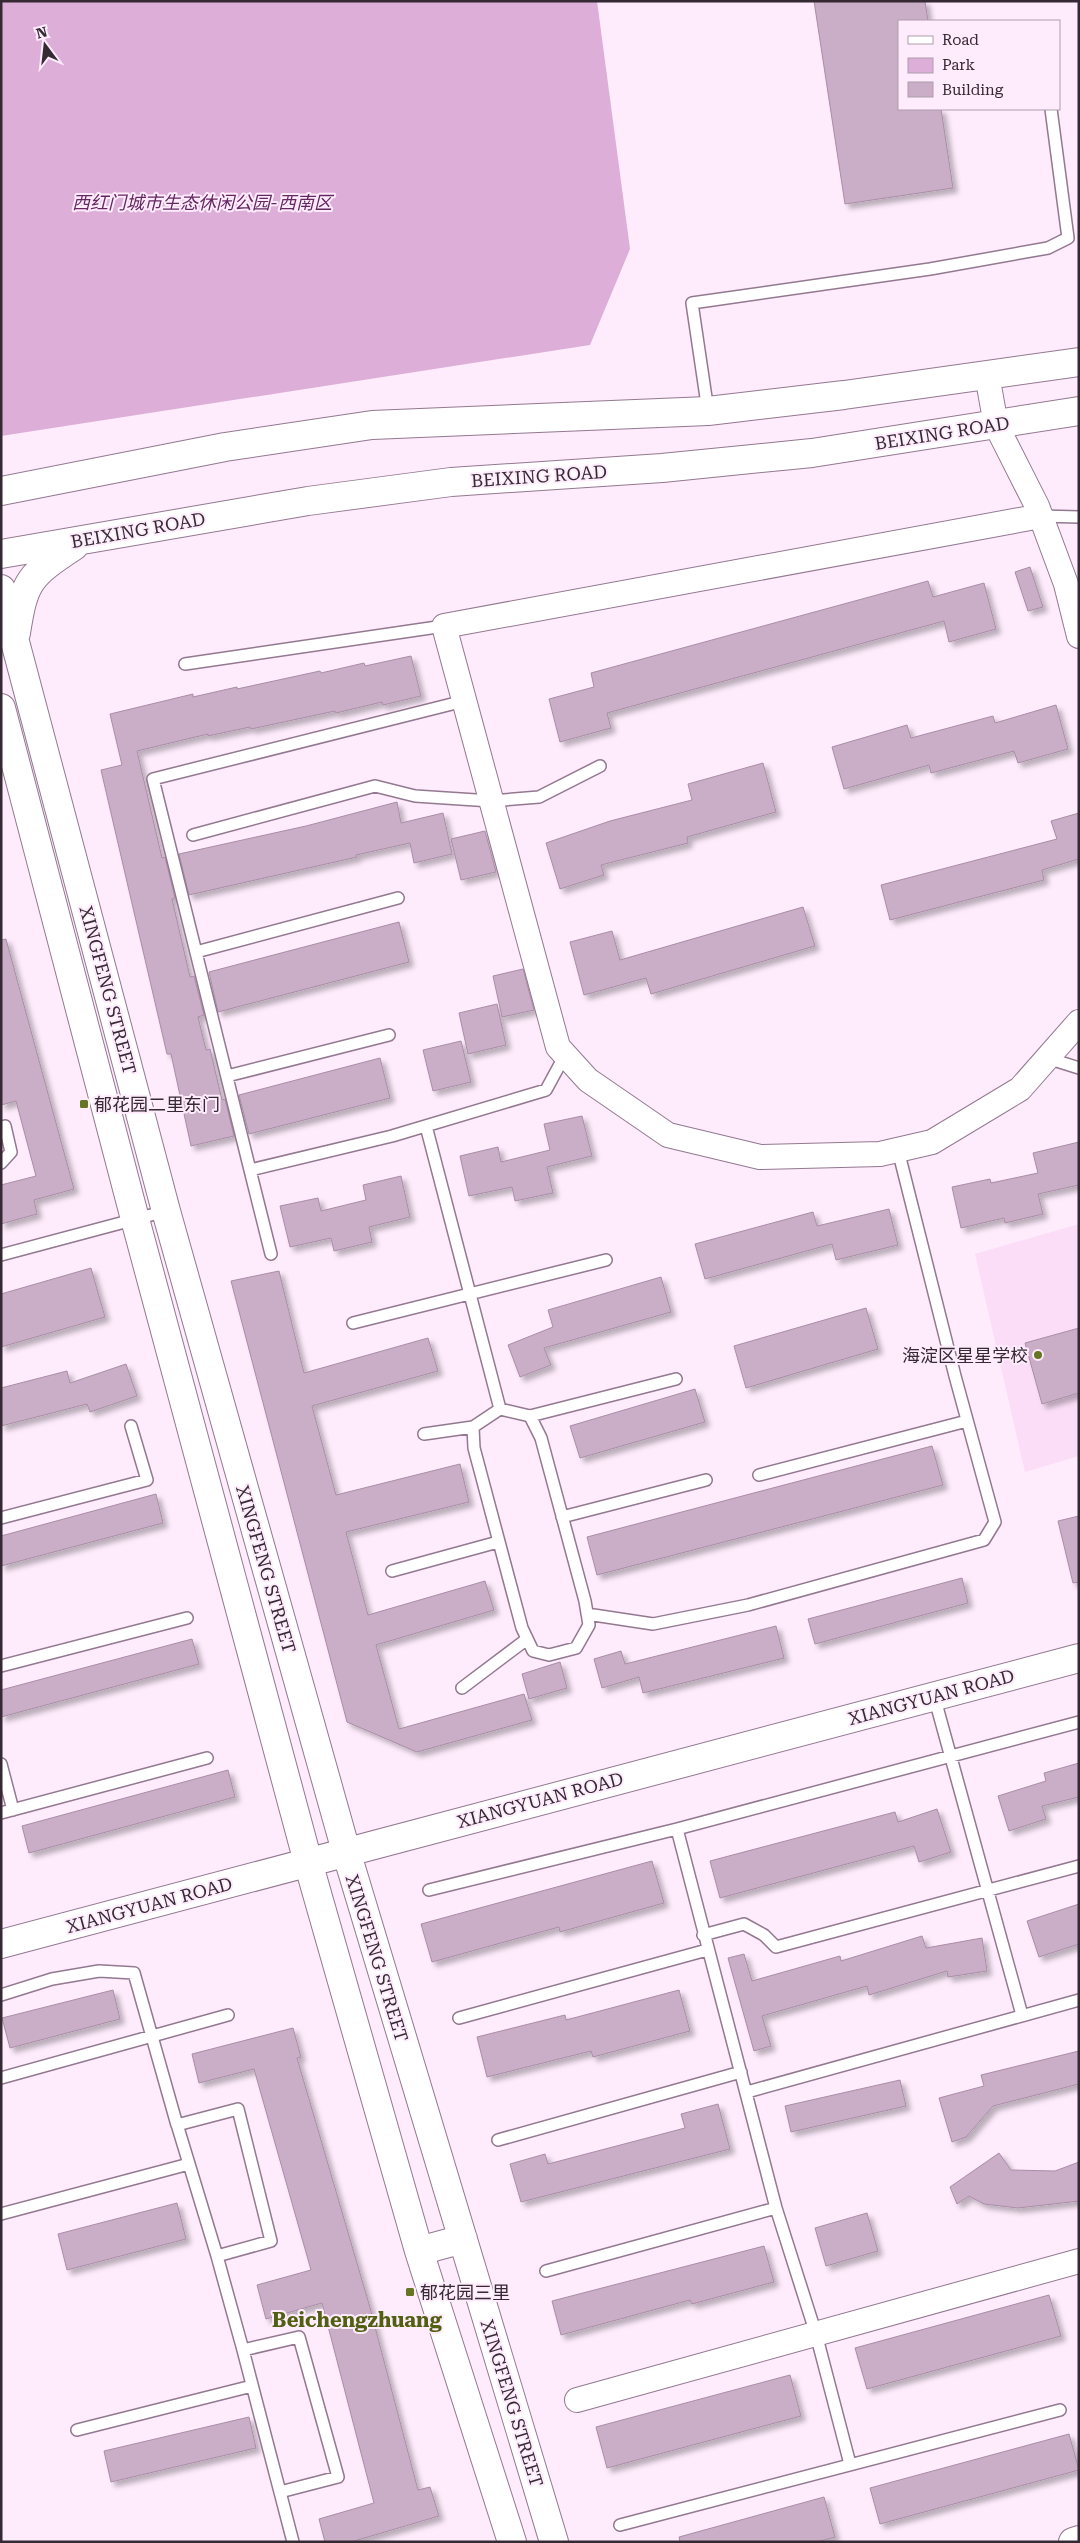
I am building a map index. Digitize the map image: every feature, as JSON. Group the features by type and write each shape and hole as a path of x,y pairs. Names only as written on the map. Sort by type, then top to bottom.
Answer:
{"main road":[{"path":"1,491 225,446 372,425 708,411 1079,362"},
{"name":"BEIXING ROAD","path":"1,554 308,501 451,482 662,468 802,454 1079,412"},
{"path":"15,640 20,606 27,584 46,565 84,540"},
{"name":"XINGFENG STREET","path":"1,589 166,1211 346,1852 554,2542"},
{"name":"XINGFENG STREET","path":"1,708 135,1219 308,1862 419,2251 512,2542"},
{"name":"XIANGYUAN ROAD","path":"1,1944 1079,1658"},
{"path":"419,2251 463,2239"},
{"path":"1072,2542 1079,2540"}],"street":[{"path":"987,375 996,425 1041,516 1066,584 1079,636"},
{"path":"1041,516 444,626 558,1046 588,1080 668,1135 760,1157 880,1154 932,1142 1020,1089 1079,1022"},
{"path":"577,2400 1079,2261"}],"lane":[{"path":"708,411 692,303 940,267 1048,248 1068,238 1051,110"},
{"path":"1041,516 1079,517"},
{"path":"185,664 444,626"},
{"path":"271,1254 166,838 153,779 464,701"},
{"path":"193,836 375,786 415,796 491,801 539,797 600,766"},
{"path":"196,952 398,898"},
{"path":"227,1076 388,1035"},
{"path":"250,1170 426,1126 546,1090 565,1055"},
{"path":"1047,1058 1079,1068"},
{"path":"1,1164 11,1152 5,1126"},
{"path":"426,1126 500,1410"},
{"path":"588,1614 653,1624 748,1605 984,1540 995,1522 967,1421 898,1150"},
{"path":"1,1255 166,1211"},
{"path":"354,1323 606,1260"},
{"path":"424,1434 473,1428 500,1410 530,1416 676,1379"},
{"path":"473,1428 474,1448 522,1628 533,1651 549,1655 576,1648 589,1625 588,1614 541,1438 530,1416"},
{"path":"759,1475 967,1421"},
{"path":"1,1518 147,1480 131,1426"},
{"path":"562,1518 706,1480"},
{"path":"392,1571 498,1542"},
{"path":"1,1666 187,1618"},
{"path":"462,1688 527,1638"},
{"path":"934,1696 1022,2015"},
{"path":"429,1890 677,1829 1079,1722"},
{"path":"1,1813 207,1758"},
{"path":"1,1764 13,1810"},
{"path":"677,1829 703,1935 747,2092 776,2208 816,2334 850,2464"},
{"path":"703,1935 744,1924 764,1935 776,1947 1079,1866"},
{"path":"460,2018 707,1950"},
{"path":"1,1995 52,1979 99,1971 134,1973 217,2256 293,2542"},
{"path":"747,2092 1079,2000"},
{"path":"1,2078 228,2016"},
{"path":"498,2140 741,2072"},
{"path":"176,2121 177,2125 238,2109 271,2241 217,2256"},
{"path":"1,2214 189,2164"},
{"path":"546,2272 776,2208"},
{"path":"243,2350 298,2337 338,2477 280,2492"},
{"path":"77,2430 252,2386"},
{"path":"620,2525 1060,2410"}],"shaded area":[{"name":"海淀区星星学校","path":"1079,1224 1079,1456 1025,1472 975,1254"}],"green space":[{"name":"西红门城市生态休闲公园-西南区","path":"1,1 597,1 630,249 590,345 1,436"}],"building":[{"path":"814,1 925,1 928,20 898,20 898,110 941,110 953,188 845,204"},
{"path":"1030,567 1043,607 1028,611 1015,572"},
{"path":"928,581 933,597 984,583 996,629 949,642 944,621 607,713 611,728 560,742 549,699 594,687 591,673"},
{"path":"411,656 421,696 383,705 382,702 336,713 335,711 251,729 250,727 208,736 208,734 137,751 162,858 165,857 175,898 172,899 190,977 194,976 204,1015 198,1017 206,1050 210,1049 222,1100 225,1099 234,1136 191,1146 171,1054 167,1054 101,770 122,765 110,714 193,694 193,697 320,671 321,673 364,663 365,666"},
{"path":"1056,705 1068,749 1018,763 1014,751 931,773 929,765 844,789 832,747 907,725 911,738 993,716 995,723"},
{"path":"763,763 776,812 687,837 688,843 601,865 604,875 560,889 546,843 610,821 692,800 688,784"},
{"path":"397,802 401,823 443,813 452,854 414,863 410,843 189,895 179,854 306,826"},
{"path":"1079,813 1079,859 1042,870 1044,880 890,920 881,885 1057,839 1051,821"},
{"path":"485,831 496,872 461,880 451,839"},
{"path":"803,907 815,946 651,994 646,978 584,995 570,942 612,931 620,960"},
{"path":"399,922 409,962 218,1012 209,972"},
{"path":"6,939 74,1189 34,1200 37,1214 1,1224 1,1185 36,1176 16,1101 1,1105 1,940"},
{"path":"523,969 534,1010 502,1017 493,976"},
{"path":"497,1004 506,1045 468,1054 459,1013"},
{"path":"461,1041 471,1082 433,1091 423,1050"},
{"path":"380,1058 390,1098 249,1134 239,1095"},
{"path":"582,1116 592,1156 547,1167 553,1193 515,1201 512,1187 469,1196 460,1156 498,1147 501,1162 550,1150 544,1124"},
{"path":"1079,1142 1079,1185 1038,1194 1043,1214 1005,1223 1004,1218 961,1228 952,1187 990,1179 991,1183 1038,1173 1033,1153"},
{"path":"401,1176 410,1217 369,1227 372,1242 334,1251 331,1238 290,1247 280,1206 318,1198 321,1211 366,1200 363,1185"},
{"path":"889,1209 898,1245 836,1260 832,1244 705,1279 695,1244 813,1212 817,1226"},
{"path":"91,1268 105,1317 1,1347 1,1294"},
{"path":"279,1271 304,1373 428,1338 438,1371 312,1406 336,1495 460,1464 469,1502 346,1532 368,1615 485,1581 494,1610 376,1645 399,1729 524,1694 532,1720 417,1752 347,1722 231,1281"},
{"path":"661,1277 671,1312 544,1348 551,1365 520,1377 508,1345 553,1327 548,1310"},
{"path":"866,1308 878,1349 746,1388 734,1346"},
{"path":"1079,1328 1079,1393 1042,1404 1025,1343"},
{"path":"126,1364 137,1396 90,1412 87,1404 1,1426 1,1388 67,1371 70,1383"},
{"path":"695,1389 705,1422 580,1458 570,1426"},
{"path":"932,1446 943,1485 597,1575 587,1537"},
{"path":"156,1494 163,1523 1,1566 1,1536"},
{"path":"1079,1516 1079,1582 1073,1583 1058,1521"},
{"path":"962,1578 968,1603 815,1644 808,1619"},
{"path":"776,1626 784,1658 643,1693 639,1677 602,1688 594,1659 621,1651 625,1664"},
{"path":"192,1639 199,1664 1,1717 1,1690"},
{"path":"560,1662 567,1688 529,1699 522,1674"},
{"path":"1079,1763 1079,1797 1042,1806 1046,1819 1009,1831 998,1796 1046,1781 1044,1773"},
{"path":"228,1770 235,1797 29,1853 22,1826"},
{"path":"937,1809 951,1852 919,1862 914,1846 720,1898 710,1861 895,1812 898,1822"},
{"path":"652,1861 664,1903 560,1932 559,1927 432,1962 421,1924"},
{"path":"1079,1904 1079,1944 1039,1957 1027,1921"},
{"path":"922,1936 926,1948 982,1938 987,1971 948,1977 947,1971 869,1995 867,1986 762,2016 771,2046 754,2051 728,1958 744,1954 752,1981 840,1956 841,1961"},
{"path":"113,1990 120,2019 10,2048 2,2018"},
{"path":"679,1990 690,2031 593,2057 591,2051 487,2077 477,2037 565,2015 566,2020"},
{"path":"293,2028 301,2057 297,2058 369,2304 418,2490 430,2487 439,2516 351,2542 325,2542 319,2519 374,2503 322,2303 266,2319 257,2285 311,2270 254,2069 199,2083 192,2054"},
{"path":"1079,2051 1079,2084 993,2106 966,2137 952,2142 939,2098 984,2086 981,2075"},
{"path":"900,2080 906,2106 791,2132 785,2106"},
{"path":"718,2104 730,2149 521,2202 510,2164 545,2154 548,2164 685,2128 681,2114"},
{"path":"999,2153 1011,2170 1055,2171 1079,2162 1079,2201 1018,2208 984,2204 969,2196 957,2204 950,2187"},
{"path":"177,2203 186,2239 67,2270 58,2234"},
{"path":"867,2213 878,2251 826,2266 815,2228"},
{"path":"764,2246 774,2282 692,2304 690,2300 561,2335 552,2301"},
{"path":"1049,2295 1061,2336 867,2389 855,2348"},
{"path":"790,2375 801,2416 607,2468 596,2427"},
{"path":"249,2417 256,2448 111,2482 104,2451"},
{"path":"1069,2434 1079,2470 880,2524 870,2488"},
{"path":"824,2497 835,2537 817,2542 680,2542 679,2537"}],"place":[{"name":"郁花园二里东门","path":"84,1104"},
{"name":"海淀区星星学校","path":"1038,1355"},
{"name":"郁花园三里","path":"410,2292"}],"district":[{"name":"Beichengzhuang","path":"357,2320"}]}
